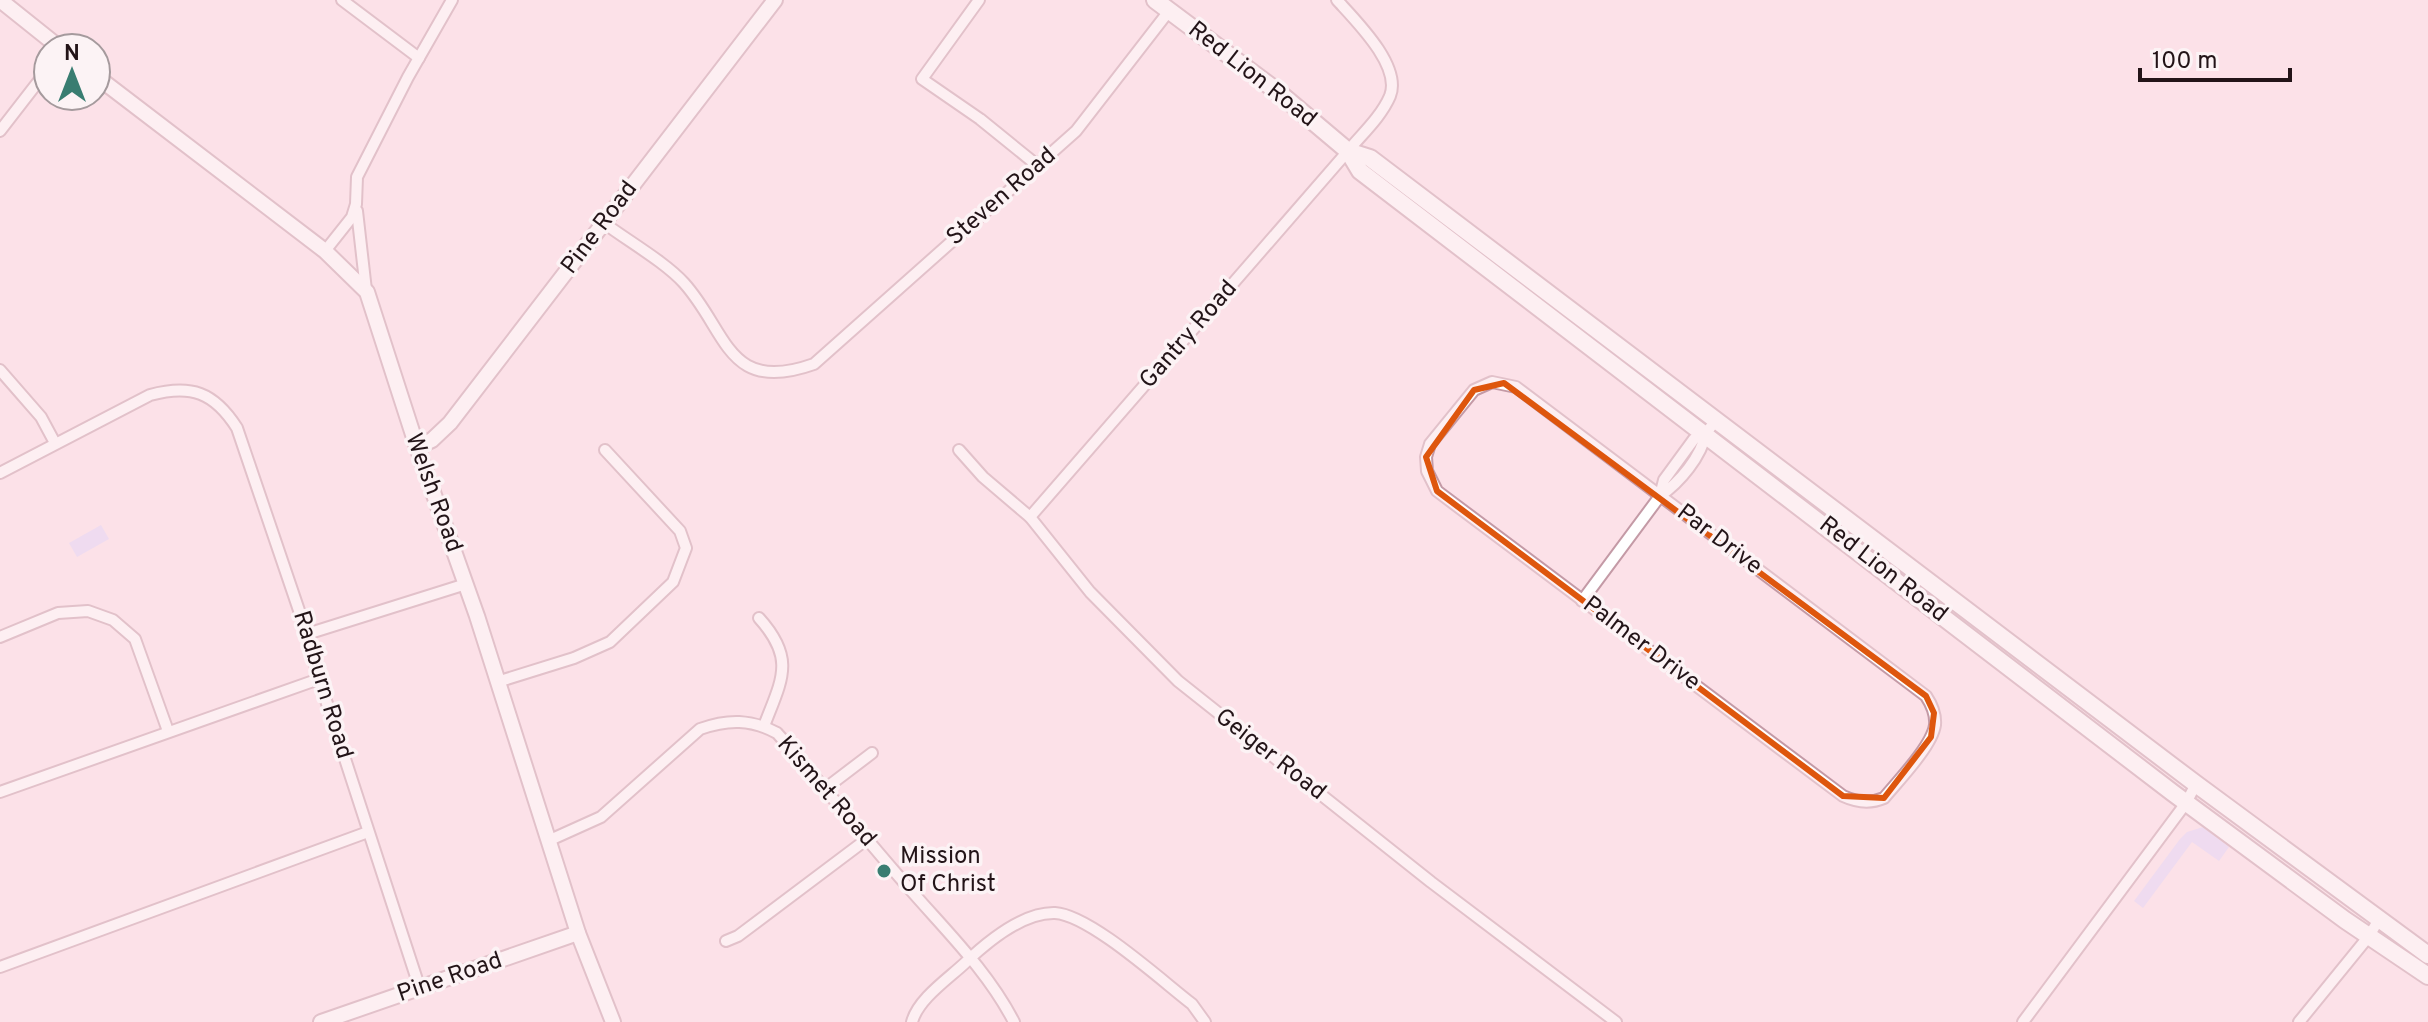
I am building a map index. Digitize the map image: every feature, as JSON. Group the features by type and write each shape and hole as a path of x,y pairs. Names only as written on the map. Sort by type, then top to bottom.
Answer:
{"main road":[{"path":"0,0 40,32"},
{"name":"Pine Road","path":"417,447 441,434 450,423 775,0"},
{"name":"Red Lion Road","path":"1155,0 1278,92 1348,151 1360,171 2186,803 2428,976"},
{"name":"Welsh Road","path":"112,88 325,251 367,292 417,447 466,584 578,933 613,1022"},
{"name":"Red Lion Road","path":"1348,151 1370,158 2196,784 2428,955"},
{"name":"Pine Road","path":"321,1022 578,933"}],"street":[{"path":"342,0 419,58"},
{"path":"367,292 356,204 357,177 452,0"},
{"path":"979,0 922,79 980,119 1038,166"},
{"name":"Gantry Road","path":"1030,517 1348,151 1376,118 1391,93 1390,66 1337,0"},
{"name":"Steven Road","path":"604,223 682,281 701,305 722,343 743,361 767,374 791,372 814,364 1076,131 1169,11"},
{"path":"0,131 32,90"},
{"path":"325,251 343,232 356,204"},
{"path":"0,370 31,404 55,443 0,473"},
{"name":"Palmer Drive","path":"1492,382 1474,390 1430,444 1426,457 1427,471 1437,491 1843,796 1854,801 1866,801"},
{"name":"Par Drive","path":"1492,382 1516,387 1926,696 1934,713 1931,737 1884,798 1866,801"},
{"name":"Radburn Road","path":"55,443 150,395 167,390 203,394 224,407 237,428 307,634 420,989"},
{"path":"1582,601 1660,496 1674,486 1703,446 1706,433 1717,419"},
{"path":"497,682 574,658 610,642 673,582 677,574 686,548 680,531 605,450"},
{"name":"Geiger Road","path":"959,450 983,477 1030,517 1090,592 1178,681 1431,882 1616,1022"},
{"path":"307,634 466,584"},
{"path":"0,637 58,613 88,611 113,620 135,639 168,731"},
{"path":"759,618 775,636 782,656 782,680 764,726"},
{"path":"0,792 319,679"},
{"name":"Kismet Road","path":"550,840 601,817 700,729 718,722 741,720 764,726 777,733 971,957 1000,994 1014,1022"},
{"path":"826,788 872,753"},
{"path":"2023,1022 2186,803 2196,784"},
{"path":"0,967 368,832"},
{"path":"726,941 738,936 867,839"},
{"path":"912,1022 923,1003 971,957 1017,924 1055,913 1086,923 1192,1004 1205,1022"},
{"path":"2299,1022 2378,921"}],"highlighted area":[{"path":"1504,383 1926,696 1934,713 1931,737 1884,798 1843,796 1437,491 1426,457 1474,390"}],"shaded area":[{"path":"101,525 109,539 77,557 69,543"},
{"path":"2203,827 2229,847 2219,861 2192,842 2143,908 2134,901 2180,839 2187,832"}],"place":[{"name":"Mission Of Christ","path":"884,871"}]}
